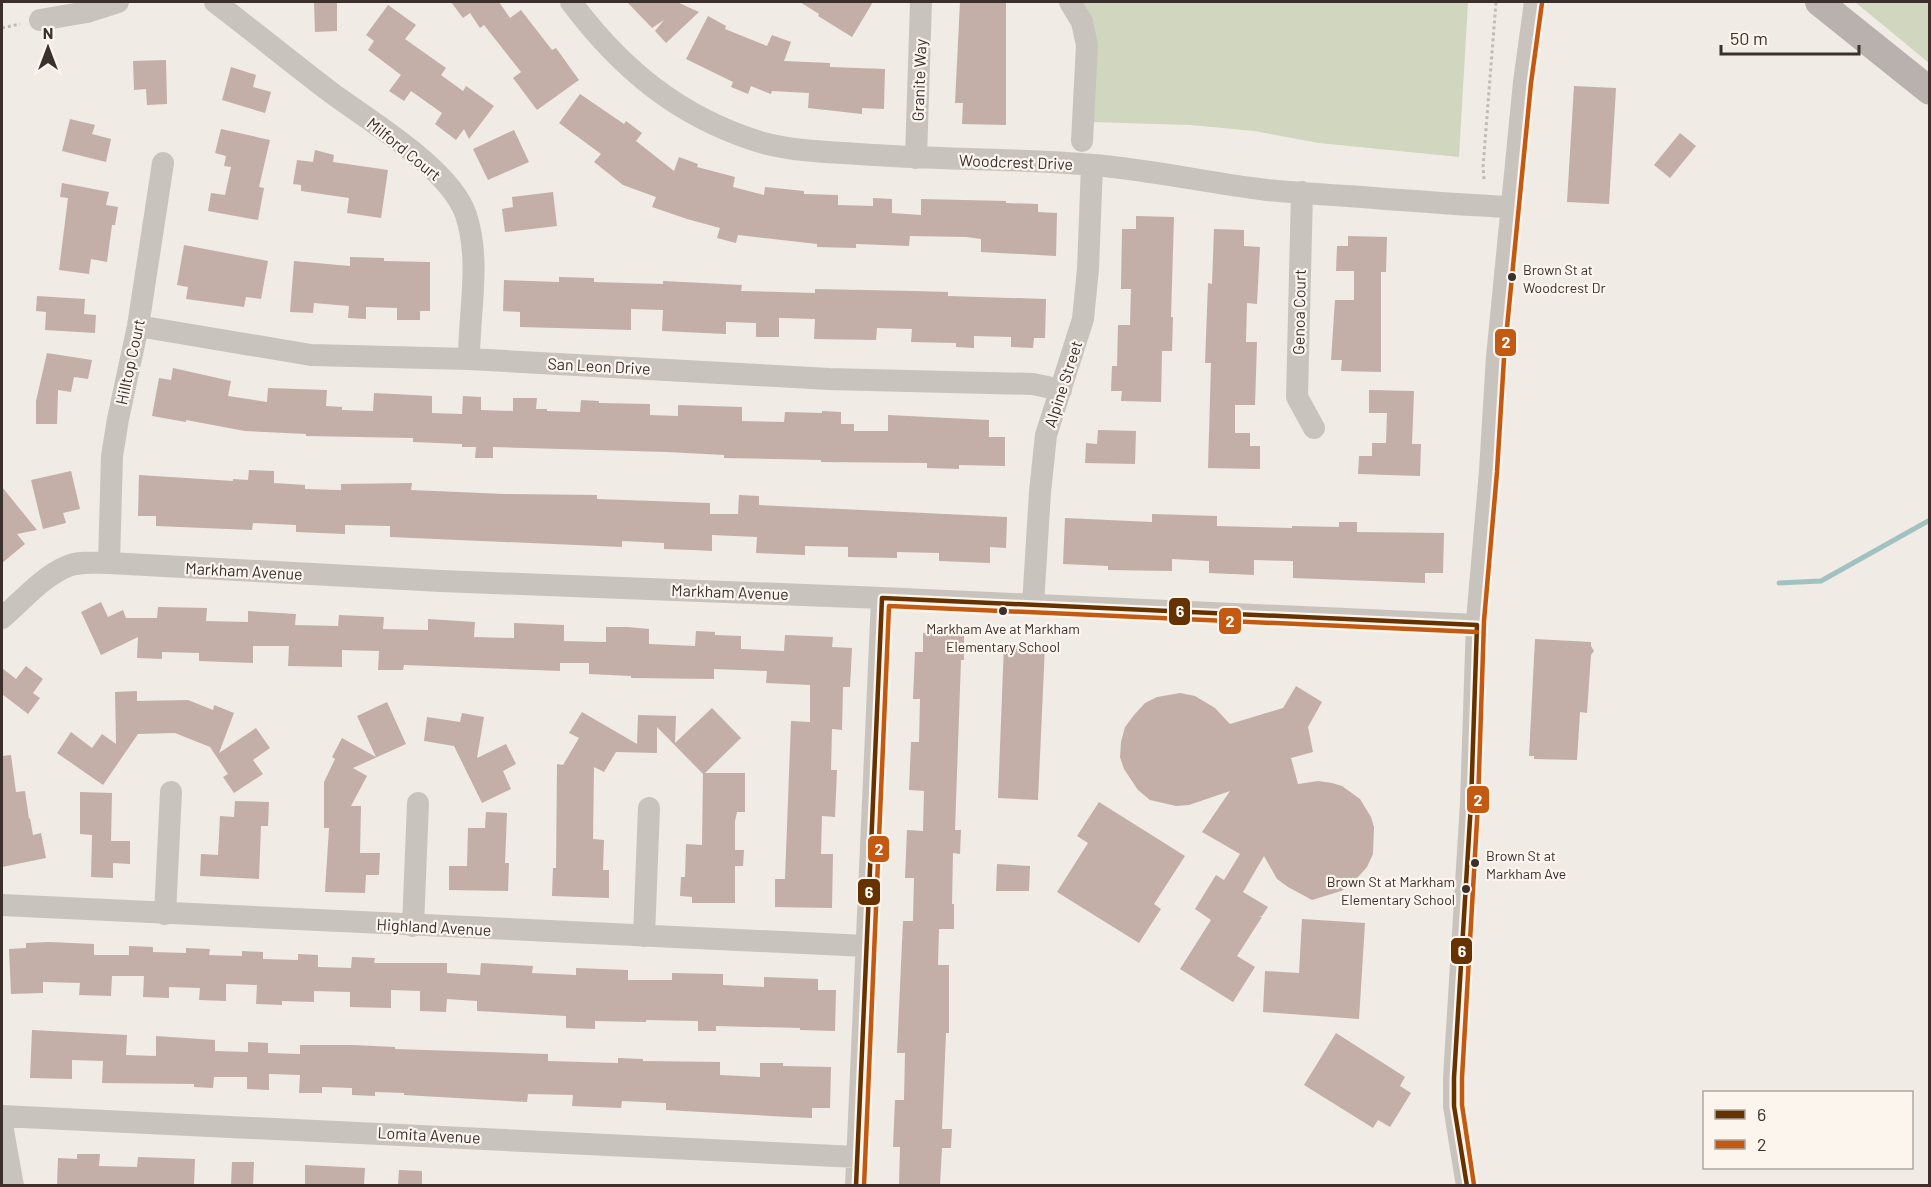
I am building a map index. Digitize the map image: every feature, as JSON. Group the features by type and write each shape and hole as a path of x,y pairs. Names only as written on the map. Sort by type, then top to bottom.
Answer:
{"main road":[{"path":"1819,2 1929,91"}],"street":[{"path":"40,20 87,12 118,2"},
{"name":"Milford Court","path":"215,2 330,92 403,145 437,173 453,191 465,213 472,238 474,266 469,359"},
{"name":"Woodcrest Drive","path":"571,2 594,32 626,65 658,92 720,127 761,142 797,150 916,158 1092,165 1138,169 1266,190 1511,207"},
{"name":"Granite Way","path":"916,158 921,2"},
{"path":"1071,2 1082,22 1087,45 1082,141"},
{"path":"1467,1185 1454,1106 1454,1078 1471,803 1477,625 1497,357 1534,2"},
{"name":"Hilltop Court","path":"109,563 112,456 138,326 163,163"},
{"name":"Alpine Street","path":"1034,605 1040,492 1046,435 1083,319 1088,269 1092,165"},
{"name":"Genoa Court","path":"1302,192 1297,397 1314,428"},
{"name":"San Leon Drive","path":"138,326 311,355 469,359 829,379 1033,384 1061,390"},
{"name":"Markham Avenue","path":"2,618 47,578 68,566 79,563 109,563 429,581 882,598 1477,625"},
{"path":"855,1185 882,598"},
{"path":"165,914 171,792"},
{"path":"412,926 418,803"},
{"path":"644,936 649,808"},
{"name":"Highland Avenue","path":"2,905 866,946"},
{"name":"Lomita Avenue","path":"2,1116 857,1156"},
{"path":"2,1125 13,1185"}],"path":[{"path":"1484,179 1484,147 1496,2"}],"green space":[{"path":"1079,2 1468,2 1459,157 1319,143 1254,131 1191,125 1090,122"},
{"path":"1855,2 1929,2 1929,63"}],"building":[{"path":"314,2 337,2 337,31 315,32"},
{"path":"451,2 499,2 510,18 521,10 552,50 556,48 579,80 537,110 513,78 521,72 484,25 480,28 470,13 463,18"},
{"path":"627,2 677,2 699,12 666,43 655,31 664,20 652,28"},
{"path":"800,2 873,2 852,37"},
{"path":"960,2 1006,2 1006,125 962,124 963,103 955,103"},
{"path":"388,5 416,25 405,39 446,68 441,75 463,91 466,86 494,106 469,139 464,129 456,140 435,124 442,113 411,91 404,101 389,91 401,75 368,50 374,41 366,35"},
{"path":"708,16 726,26 725,29 767,46 772,35 791,42 784,61 830,63 830,67 885,69 884,109 862,108 862,114 808,108 809,93 772,91 771,94 751,86 748,94 731,87 733,82 686,59"},
{"path":"166,60 167,104 147,105 146,89 134,90 133,61"},
{"path":"231,67 256,75 253,87 271,92 265,113 222,100"},
{"path":"1574,86 1616,88 1609,204 1567,202"},
{"path":"580,94 624,124 626,121 642,133 636,141 674,171 679,157 698,164 697,167 735,177 733,187 764,195 765,187 804,191 804,194 838,195 838,205 873,206 873,198 892,199 892,213 921,215 921,199 1038,204 1038,212 1057,213 1056,256 981,252 981,239 966,237 910,236 909,246 856,244 856,248 817,247 817,244 738,235 736,243 717,238 720,228 652,207 656,197 623,185 594,162 601,154 559,123"},
{"path":"70,119 95,125 92,134 111,139 106,162 62,151"},
{"path":"221,129 270,140 259,187 264,188 258,220 208,211 211,193 225,195 231,167 224,166 226,156 215,153"},
{"path":"514,130 529,162 488,180 473,149"},
{"path":"1680,133 1696,146 1670,178 1654,165"},
{"path":"315,150 334,155 333,162 388,170 381,218 347,213 349,198 301,191 301,185 293,184 297,160 313,162"},
{"path":"62,183 109,192 106,205 118,207 115,225 112,225 107,262 91,259 89,274 59,270 68,198 60,197"},
{"path":"553,192 557,226 505,232 502,209 513,207 512,197"},
{"path":"1136,216 1174,217 1172,351 1162,351 1161,402 1121,401 1122,391 1111,391 1112,366 1117,366 1118,325 1130,325 1131,289 1121,289 1122,229 1136,229"},
{"path":"1214,229 1244,230 1244,246 1260,247 1257,304 1247,303 1246,342 1257,342 1255,405 1235,405 1235,433 1250,433 1250,446 1260,446 1260,469 1208,468 1211,363 1205,363 1208,283 1212,284"},
{"path":"1348,236 1387,237 1386,272 1381,272 1381,372 1341,371 1342,360 1331,360 1335,300 1354,300 1354,271 1336,271 1337,246 1348,246"},
{"path":"184,245 268,261 261,299 246,297 244,307 186,299 188,287 177,285"},
{"path":"350,257 384,258 384,261 430,262 430,311 420,311 420,320 397,320 397,308 366,307 366,319 348,318 349,306 314,303 313,313 290,312 294,261 350,266"},
{"path":"559,277 594,278 594,282 663,284 663,281 742,285 741,291 815,293 815,289 913,291 948,292 948,296 1046,299 1045,338 1034,338 1033,348 1011,347 1011,337 974,336 974,348 956,347 956,343 911,342 912,329 877,328 876,340 814,339 815,319 779,318 779,337 756,337 756,323 726,322 726,334 662,331 663,310 631,309 631,330 520,327 520,312 503,311 504,280 559,282"},
{"path":"37,296 85,299 84,314 96,315 95,333 45,330 46,312 36,311"},
{"path":"47,353 92,360 88,379 74,377 71,392 58,390 57,424 36,424 36,401"},
{"path":"173,368 231,381 228,396 267,402 268,388 327,390 326,406 342,407 342,410 373,411 374,393 432,396 432,413 462,414 463,396 481,397 481,410 513,411 513,398 537,398 536,409 547,409 547,411 580,412 581,400 599,401 599,403 650,404 650,415 678,416 678,405 742,407 742,421 784,422 785,412 841,412 841,424 854,424 854,431 888,431 888,415 989,420 989,437 1005,437 1005,466 959,465 959,469 927,468 927,463 821,462 821,460 724,458 724,455 667,452 493,447 493,458 475,458 476,447 462,447 462,444 413,442 413,438 306,436 306,434 245,431 152,416 159,378 171,380"},
{"path":"1369,390 1414,391 1412,444 1421,444 1420,476 1358,474 1359,456 1372,456 1372,443 1386,443 1387,413 1369,413"},
{"path":"1098,430 1136,431 1135,464 1085,463 1086,443 1097,444"},
{"path":"249,470 274,471 274,483 305,485 305,489 341,490 341,484 412,483 411,490 597,495 597,499 710,503 710,514 738,514 739,495 759,496 759,505 1007,517 1006,548 990,547 990,563 939,561 939,553 897,552 897,558 848,557 848,547 805,546 805,555 756,553 757,537 712,535 712,551 664,549 664,543 622,541 622,547 390,537 390,526 345,525 345,534 296,532 296,525 253,523 252,530 156,526 156,516 138,516 139,475 233,481 233,479 248,480"},
{"path":"71,471 80,509 63,513 66,523 43,529 31,480"},
{"path":"2,487 37,530 17,534 25,544 2,563"},
{"path":"1152,514 1217,516 1217,526 1339,527 1339,522 1357,522 1357,532 1444,533 1443,573 1425,573 1425,583 1293,578 1293,561 1254,560 1254,575 1209,573 1209,561 1172,559 1172,571 1108,570 1108,566 1063,564 1065,518 1152,522"},
{"path":"101,602 108,617 123,610 126,618 157,618 158,607 207,608 206,621 248,622 248,611 296,614 295,625 338,626 339,615 384,617 383,629 428,630 428,619 475,622 474,637 514,638 514,623 564,625 564,641 606,642 606,627 627,627 649,629 649,644 695,646 696,631 715,632 715,635 741,636 741,649 784,651 785,635 833,637 832,647 852,648 850,687 843,687 842,730 832,729 831,770 837,770 835,817 822,816 821,854 833,854 832,908 775,907 775,879 785,879 791,721 810,722 810,685 766,683 767,671 714,669 714,679 631,678 631,676 589,674 589,663 560,663 560,671 404,665 403,670 378,670 379,651 342,650 342,667 288,666 289,646 253,646 253,663 199,661 199,653 162,652 162,659 137,658 138,637 101,655 81,612"},
{"path":"923,633 964,634 964,660 961,660 955,830 961,830 960,854 953,853 954,929 939,929 938,965 949,965 949,1033 946,1033 942,1129 952,1129 951,1148 942,1148 940,1185 899,1185 900,1147 893,1147 895,1100 904,1100 905,1053 897,1053 903,921 913,921 914,878 905,878 907,830 923,831 924,791 909,790 911,742 919,742 920,699 913,699 915,652 923,652"},
{"path":"1535,639 1591,642 1594,651 1591,655 1587,713 1580,712 1577,760 1534,759 1534,756 1529,756"},
{"path":"1004,645 1045,646 1038,800 998,798"},
{"path":"26,666 43,679 33,693 40,698 28,714 2,694 2,668 16,679"},
{"path":"1296,686 1322,702 1308,727 1313,752 1291,758 1298,784 1318,781 1332,783 1342,786 1360,799 1374,827 1373,854 1367,867 1350,886 1312,900 1277,879 1264,856 1243,892 1268,907 1259,917 1262,917 1237,956 1255,967 1233,1002 1180,969 1211,920 1195,909 1216,875 1224,880 1240,854 1202,832 1230,791 1189,805 1176,806 1150,800 1138,790 1124,769 1120,757 1121,742 1125,727 1134,715 1145,703 1157,697 1180,693 1195,696 1215,708 1230,724 1283,708"},
{"path":"137,691 137,701 188,700 213,710 214,705 234,713 219,753 256,728 270,748 253,760 263,774 234,793 223,777 228,774 210,747 175,733 138,734 103,785 57,753 71,732 92,748 102,734 116,744 115,692"},
{"path":"387,702 406,744 353,768 367,776 351,806 361,806 360,853 380,853 379,875 366,875 365,893 325,892 329,828 324,828 324,782 335,759 332,757 342,738 376,757 357,716"},
{"path":"712,708 741,738 705,773 745,773 745,812 737,812 735,821 735,850 744,850 743,866 735,866 735,903 692,903 692,897 680,896 681,877 685,877 686,844 702,845 703,774 657,727 657,753 616,752 604,772 594,767 593,839 604,840 603,870 609,870 609,898 552,896 553,868 556,868 557,764 563,765 579,738 569,733 582,712 637,744 638,715 676,716 675,743"},
{"path":"462,713 484,717 477,758 506,744 516,764 503,771 511,789 482,803 454,746 424,741 427,717 460,722"},
{"path":"11,755 16,792 25,791 33,835 41,833 46,858 2,867 2,756"},
{"path":"80,792 112,793 111,841 130,841 130,864 113,863 113,878 91,877 92,835 80,834"},
{"path":"235,801 269,802 268,826 261,826 259,879 200,876 201,854 218,855 220,816 234,817"},
{"path":"1099,802 1185,856 1154,904 1161,909 1139,943 1057,892 1088,843 1077,836"},
{"path":"486,812 507,813 505,863 509,863 508,891 449,890 449,866 467,866 468,828 485,828"},
{"path":"997,864 1030,866 1029,891 996,891"},
{"path":"1302,919 1365,923 1359,1019 1263,1012 1265,971 1299,973"},
{"path":"26,943 94,944 94,955 129,955 129,946 153,947 153,952 186,953 186,948 210,949 209,955 242,956 242,951 263,952 263,959 298,960 298,954 318,955 318,967 351,968 352,957 375,958 374,963 447,963 447,973 480,975 481,963 533,966 532,973 576,975 576,968 628,970 628,980 672,980 672,973 723,974 723,985 764,987 764,977 818,979 818,990 836,990 835,1031 716,1026 716,1031 698,1031 698,1021 646,1020 646,1022 595,1021 595,1029 566,1028 566,1016 477,1011 477,1001 447,999 446,1012 420,1011 420,991 391,990 391,1008 350,1007 350,992 314,991 314,1002 282,1001 282,1005 256,1004 257,985 226,984 226,1001 199,1000 200,988 169,987 169,998 143,997 144,976 112,976 111,996 79,995 80,983 43,982 43,993 11,994 9,949 26,948"},
{"path":"32,1030 127,1035 126,1055 156,1056 156,1036 215,1040 215,1051 248,1052 248,1042 268,1043 268,1053 300,1054 300,1045 353,1045 395,1047 395,1049 548,1054 548,1061 618,1063 618,1058 643,1059 643,1061 720,1062 720,1075 760,1077 760,1063 831,1067 830,1108 812,1108 812,1118 666,1110 666,1103 622,1101 621,1108 572,1106 573,1095 528,1094 527,1102 404,1095 404,1093 375,1092 375,1096 352,1095 352,1088 322,1087 322,1093 299,1093 300,1075 269,1074 269,1090 247,1089 247,1077 214,1077 213,1088 194,1087 194,1084 102,1083 103,1061 72,1060 72,1079 30,1078"},
{"path":"1336,1033 1405,1077 1400,1086 1411,1093 1390,1127 1378,1120 1373,1128 1304,1085"},
{"path":"77,1154 100,1154 99,1166 137,1167 138,1157 195,1159 194,1185 57,1185 58,1158 77,1159"},
{"path":"232,1162 254,1162 253,1185 231,1185"},
{"path":"305,1165 365,1168 364,1185 305,1185"},
{"path":"399,1170 422,1171 422,1185 398,1185"}],"waterway":[{"path":"1779,583 1821,581 1930,520"}],"transit line":[{"name":"2","path":"1474,1185 1462,1105 1462,1078 1478,803 1484,621 1504,358 1531,83 1542,3"},
{"name":"6","path":"882,598 1477,625"},
{"name":"6","path":"856,1186 882,598"},
{"name":"2","path":"864,1186 889,606 1477,632"},
{"name":"6","path":"1467,1186 1454,1106 1454,1078 1471,803 1477,625"}],"place":[{"name":"Brown St at Woodcrest Dr","path":"1512,277"},
{"name":"Markham Ave at Markham Elementary School","path":"1003,611"},
{"name":"Brown St at Markham Ave","path":"1475,863"},
{"name":"Brown St at Markham Elementary School","path":"1466,889"}]}
